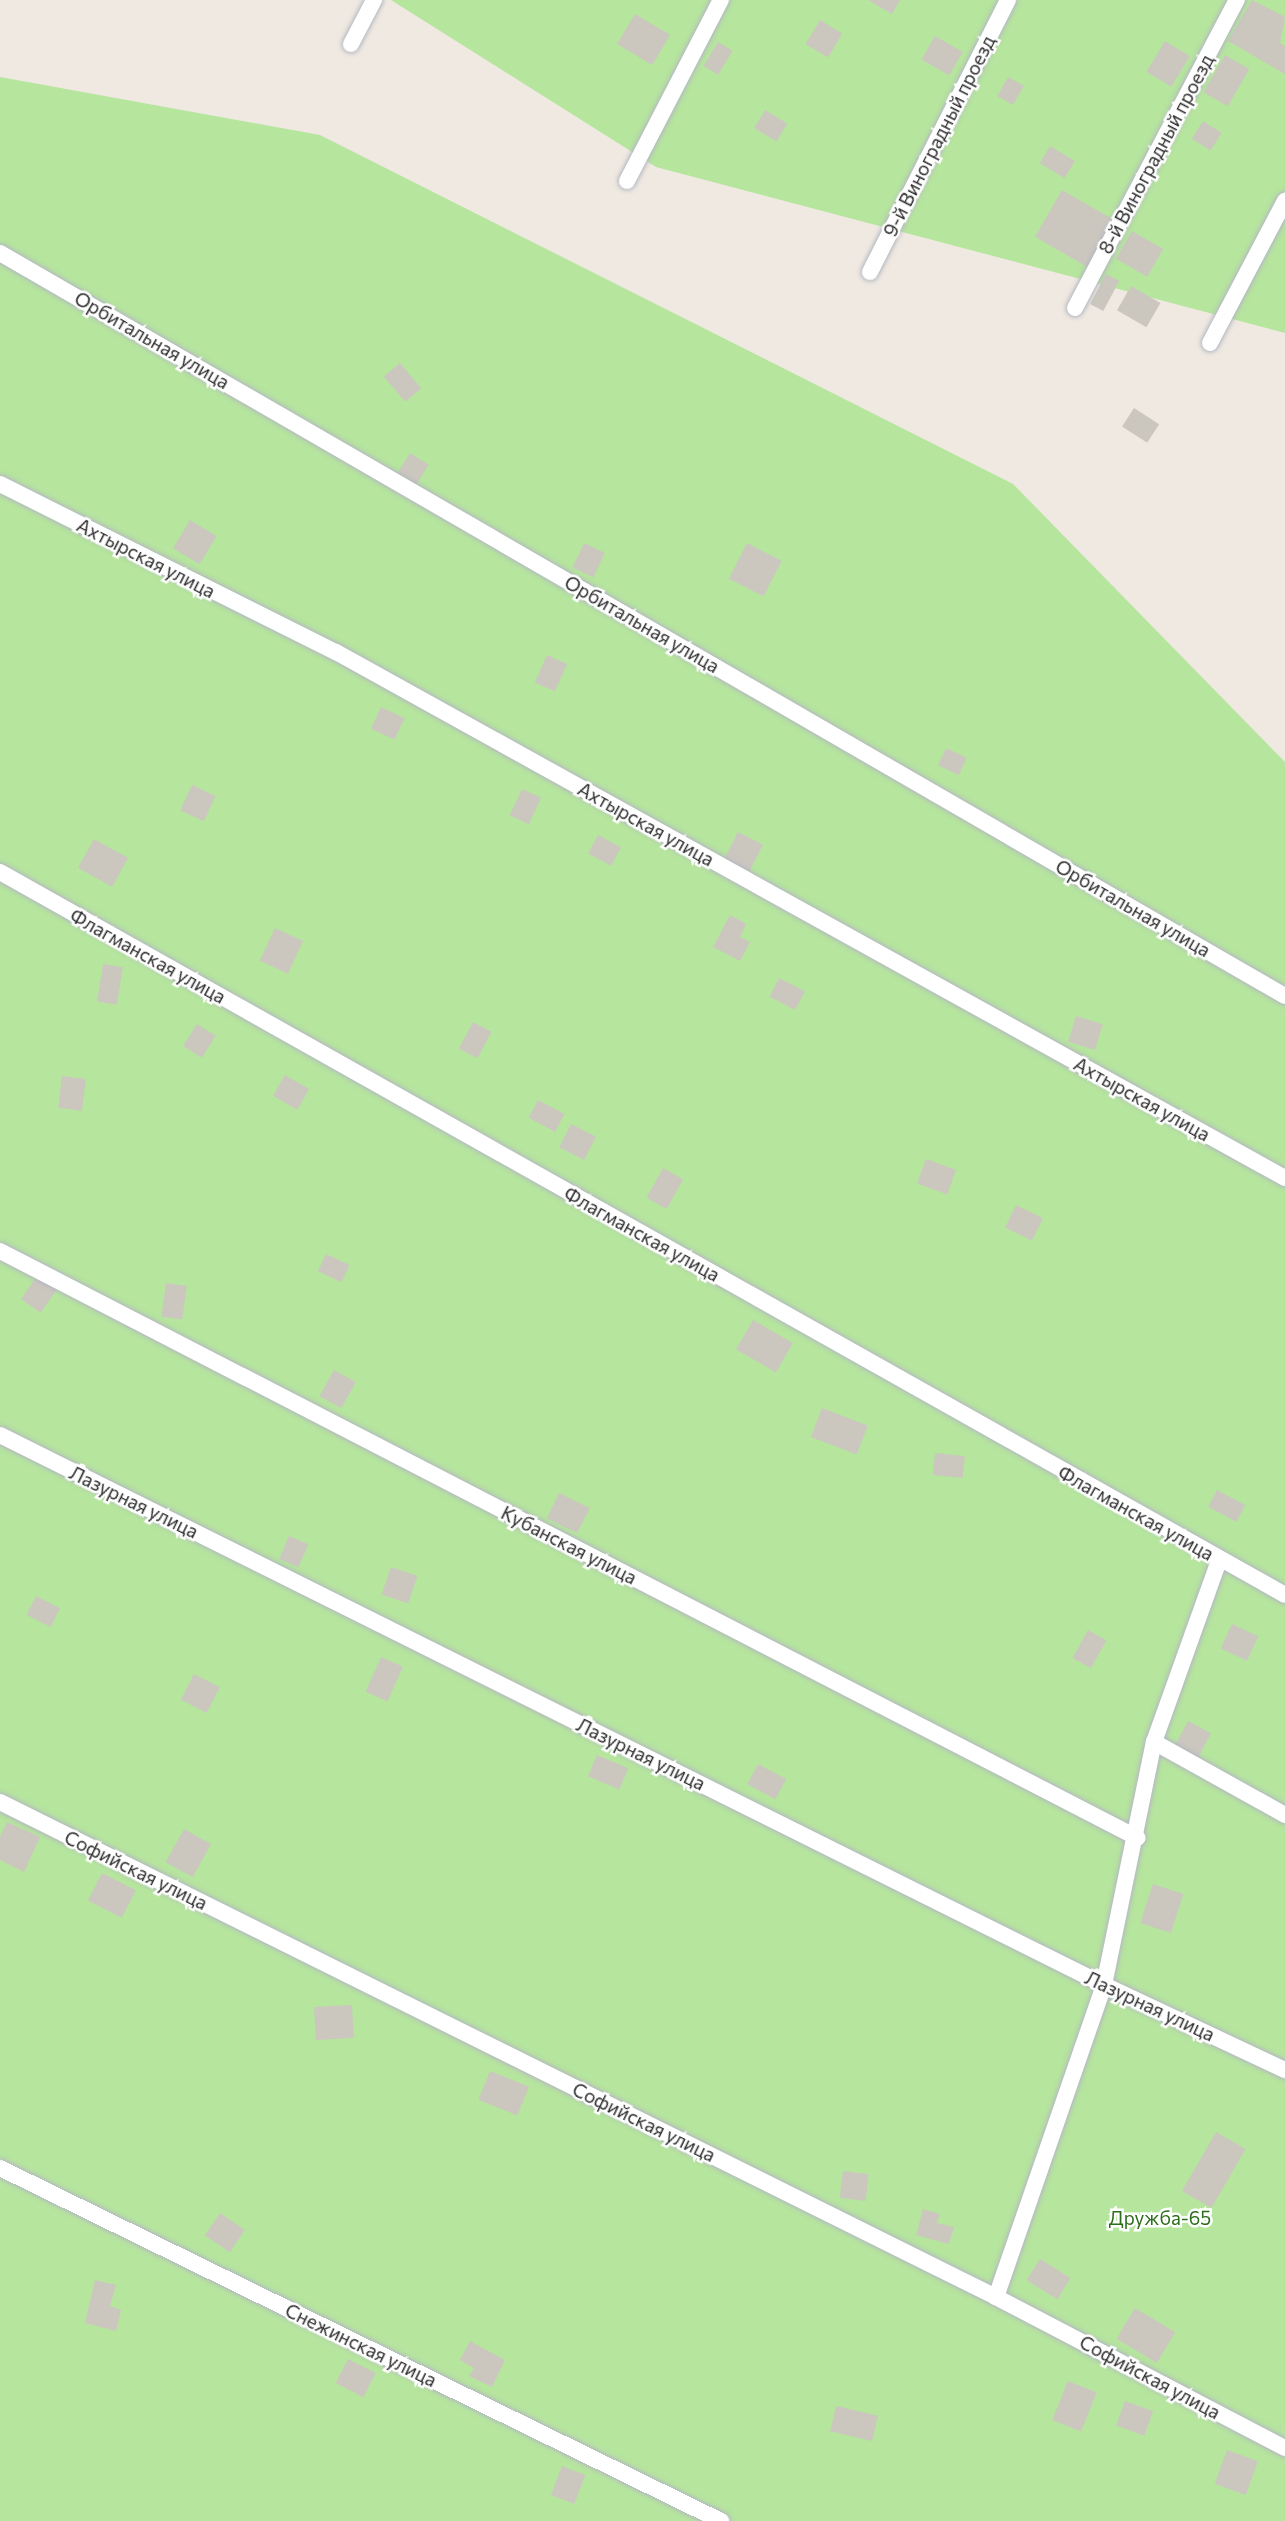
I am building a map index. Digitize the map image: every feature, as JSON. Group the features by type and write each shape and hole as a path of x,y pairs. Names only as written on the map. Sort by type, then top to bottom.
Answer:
{"lane":[{"path":"351,44 374,0"},
{"path":"627,181 721,0"},
{"name":"9-й Виноградный проезд","path":"870,272 1008,0"},
{"name":"8-й Виноградный проезд","path":"1075,308 1237,0"},
{"path":"1210,344 1285,201"},
{"name":"Орбитальная улица","path":"0,253 1285,996"},
{"name":"Ахтырская улица","path":"0,484 336,652 1285,1178"},
{"name":"Флагманская улица","path":"0,872 1285,1595"},
{"name":"Кубанская улица","path":"0,1251 1138,1838"},
{"name":"Лазурная улица","path":"0,1435 1104,1985 1285,2070"},
{"path":"996,2297 1104,1985 1138,1838 1154,1742 1220,1560"},
{"path":"1154,1742 1285,1815"},
{"name":"Софийская улица","path":"0,1802 996,2297 1285,2448"},
{"name":"Снежинская улица","path":"0,2168 721,2521"}],"green space":[{"path":"391,0 1285,0 1285,333 656,167"},
{"name":"Дружба-65","path":"0,77 320,135 1013,484 1285,762 1285,2521 0,2521"}],"building":[{"path":"868,0 900,0 892,14"},
{"path":"1252,0 1285,17 1280,43 1285,46 1285,74 1228,41"},
{"path":"635,14 670,35 652,65 617,44"},
{"path":"820,20 842,33 828,57 806,44"},
{"path":"935,36 963,52 949,75 922,59"},
{"path":"1165,41 1190,56 1171,87 1146,72"},
{"path":"718,42 733,51 718,75 704,66"},
{"path":"1225,55 1249,69 1228,106 1204,92"},
{"path":"1008,77 1024,86 1013,105 997,96"},
{"path":"765,110 787,123 776,141 754,128"},
{"path":"1203,121 1222,133 1211,150 1192,139"},
{"path":"1050,146 1075,161 1065,178 1040,163"},
{"path":"1062,190 1114,220 1087,267 1035,237"},
{"path":"1132,231 1163,249 1147,277 1116,259"},
{"path":"1106,274 1119,281 1103,311 1090,304"},
{"path":"1131,286 1160,303 1146,327 1117,310"},
{"path":"400,363 421,388 405,402 384,376"},
{"path":"1134,408 1159,424 1147,443 1122,426"},
{"path":"410,453 429,465 416,484 398,473"},
{"path":"190,520 217,536 200,564 173,548"},
{"path":"584,543 605,553 593,577 573,567"},
{"path":"747,543 782,561 764,596 729,579"},
{"path":"547,655 567,664 555,691 535,682"},
{"path":"381,707 405,718 394,740 371,729"},
{"path":"946,748 967,758 959,775 938,765"},
{"path":"192,785 216,796 204,821 180,810"},
{"path":"522,789 541,798 529,824 510,815"},
{"path":"738,832 763,845 749,871 724,859"},
{"path":"598,835 621,847 611,866 588,854"},
{"path":"94,839 128,858 112,887 78,868"},
{"path":"730,915 746,924 740,937 750,942 740,961 713,947"},
{"path":"275,928 303,941 288,974 260,961"},
{"path":"103,964 123,967 117,1005 97,1002"},
{"path":"779,978 805,991 795,1010 769,997"},
{"path":"1076,1016 1103,1024 1095,1050 1068,1042"},
{"path":"473,1022 492,1032 477,1058 459,1048"},
{"path":"197,1024 216,1036 202,1058 183,1046"},
{"path":"285,1075 309,1089 297,1110 273,1096"},
{"path":"62,1076 86,1079 82,1111 58,1108"},
{"path":"538,1100 564,1114 555,1132 529,1118"},
{"path":"571,1124 596,1137 584,1160 559,1147"},
{"path":"926,1159 956,1170 947,1194 917,1183"},
{"path":"663,1168 683,1179 667,1209 647,1198"},
{"path":"1016,1205 1043,1218 1032,1241 1005,1227"},
{"path":"326,1254 350,1265 342,1282 318,1271"},
{"path":"37,1276 57,1290 41,1313 21,1299"},
{"path":"166,1283 187,1286 182,1320 161,1317"},
{"path":"753,1320 793,1343 776,1372 736,1349"},
{"path":"334,1370 356,1382 341,1408 319,1396"},
{"path":"822,1408 868,1426 857,1455 811,1437"},
{"path":"935,1453 965,1456 963,1478 933,1475"},
{"path":"1217,1490 1245,1505 1236,1522 1208,1507"},
{"path":"559,1493 590,1508 577,1533 547,1518"},
{"path":"289,1536 308,1544 299,1567 279,1559"},
{"path":"391,1567 417,1576 408,1604 382,1594"},
{"path":"36,1596 60,1608 51,1627 26,1615"},
{"path":"1232,1624 1258,1636 1247,1661 1221,1648"},
{"path":"1088,1630 1106,1640 1091,1668 1072,1658"},
{"path":"381,1657 403,1667 387,1701 366,1692"},
{"path":"194,1674 220,1687 207,1713 181,1700"},
{"path":"1188,1721 1211,1733 1198,1757 1175,1745"},
{"path":"597,1755 628,1768 619,1789 588,1776"},
{"path":"758,1764 786,1779 775,1799 747,1784"},
{"path":"7,1822 40,1837 24,1872 0,1860 0,1837"},
{"path":"184,1829 211,1844 193,1877 166,1862"},
{"path":"102,1873 136,1890 122,1918 88,1901"},
{"path":"1153,1884 1183,1894 1171,1933 1140,1923"},
{"path":"352,2005 354,2038 316,2040 314,2007"},
{"path":"490,2071 529,2087 517,2115 478,2100"},
{"path":"1216,2132 1245,2149 1211,2208 1182,2191"},
{"path":"843,2171 869,2174 866,2201 840,2198"},
{"path":"923,2209 940,2214 937,2223 954,2227 949,2244 916,2235"},
{"path":"220,2213 245,2230 230,2252 205,2235"},
{"path":"1040,2259 1071,2278 1057,2299 1027,2280"},
{"path":"95,2280 116,2285 110,2306 121,2310 116,2331 85,2323"},
{"path":"1135,2308 1175,2332 1157,2363 1116,2339"},
{"path":"470,2341 505,2360 492,2387 469,2376 474,2368 460,2360"},
{"path":"348,2359 376,2373 363,2397 336,2383"},
{"path":"1068,2381 1097,2393 1081,2432 1052,2420"},
{"path":"1125,2401 1153,2411 1144,2436 1116,2425"},
{"path":"836,2406 878,2416 872,2441 830,2431"},
{"path":"1227,2450 1258,2461 1246,2495 1215,2484"},
{"path":"562,2466 585,2475 574,2504 551,2495"}]}
